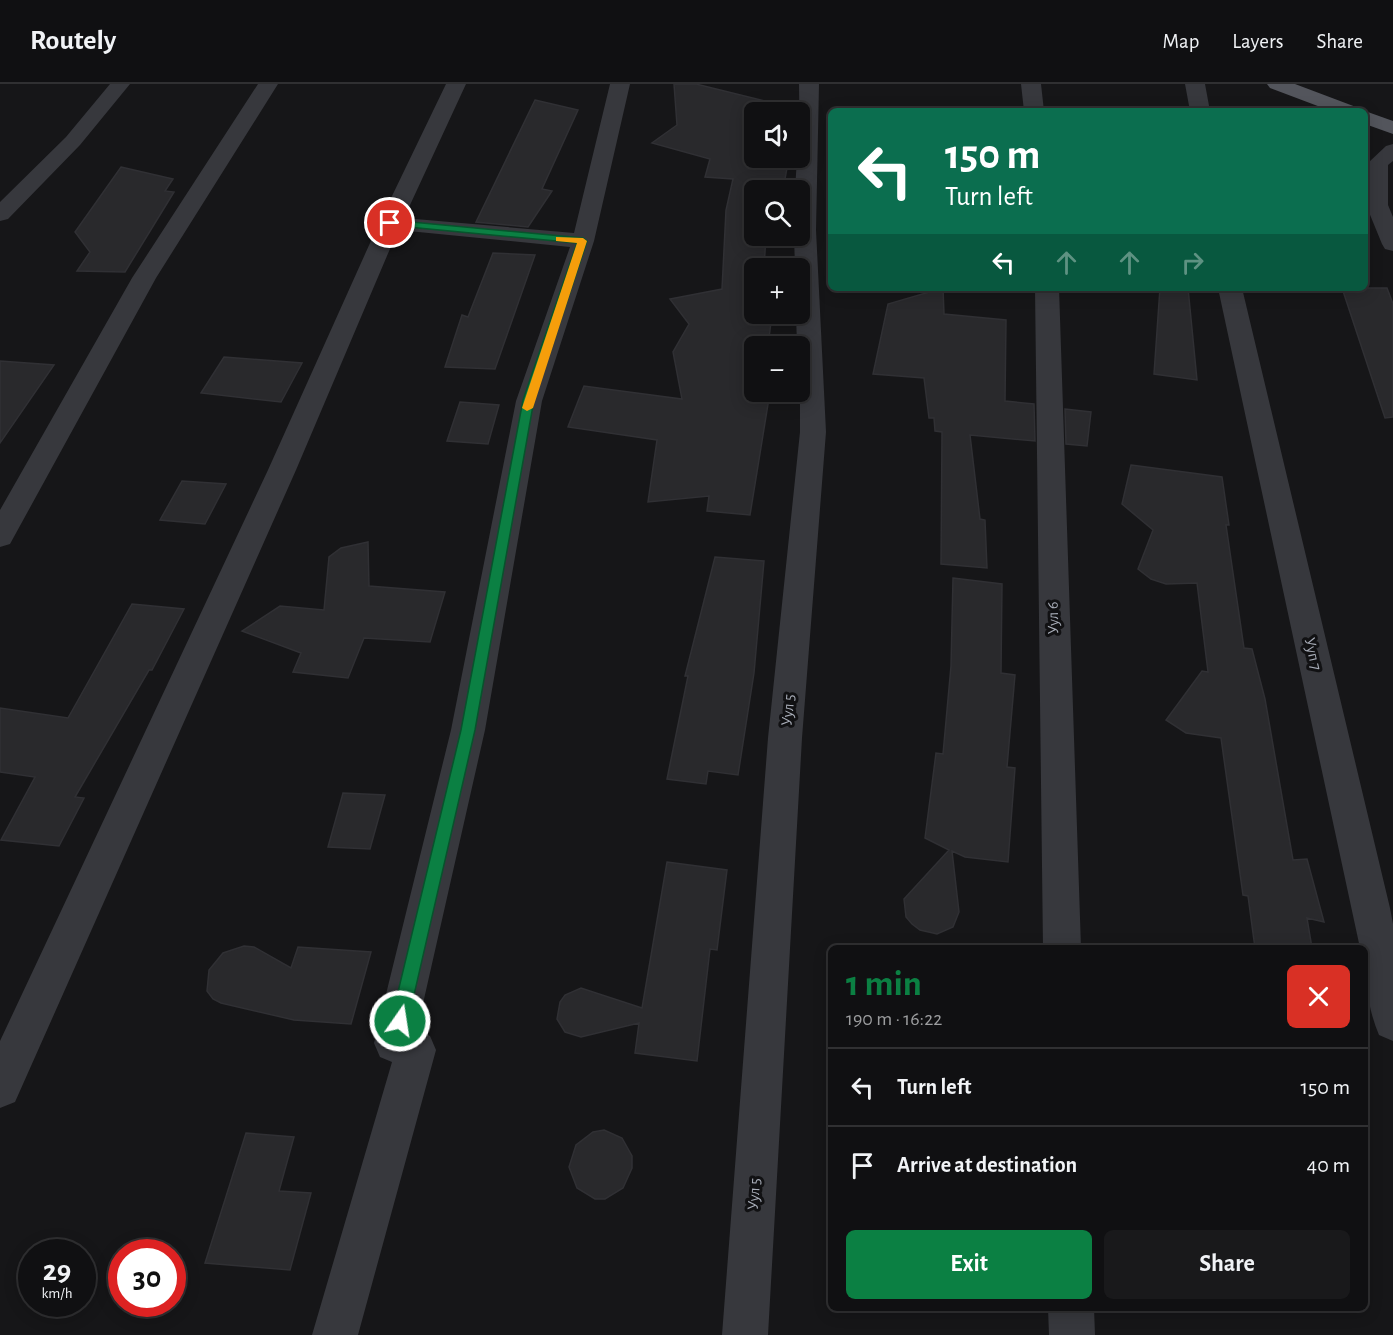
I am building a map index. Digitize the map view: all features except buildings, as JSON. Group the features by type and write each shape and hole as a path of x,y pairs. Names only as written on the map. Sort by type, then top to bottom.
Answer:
{"main road":[{"path":"1277,84 1341,108"},
{"path":"1368,118 1393,128"}],"street":[{"path":"0,214 74,141 120,84"},
{"path":"0,536 144,278 268,84"},
{"path":"0,1087 282,470 390,223 456,84"},
{"path":"334,1335 416,1050 394,1043 468,730 529,400 583,241 620,84"},
{"name":"Уул 5","path":"745,1335 785,738 813,432 805,230 809,84"},
{"path":"1031,84 1034,108"},
{"path":"1195,84 1199,108"},
{"path":"1393,150 1378,163 1377,205 1393,244"},
{"path":"390,223 583,241"},
{"name":"Уул 6","path":"1047,291 1062,945"},
{"name":"Ууп 7","path":"1231,291 1371,908 1393,1021"},
{"path":"1071,1311 1072,1335"}],"slow traffic":[{"path":"527,408 583,241 560,239"}],"route":[{"path":"390,223 583,241 529,400 468,730 400,1021"}]}
